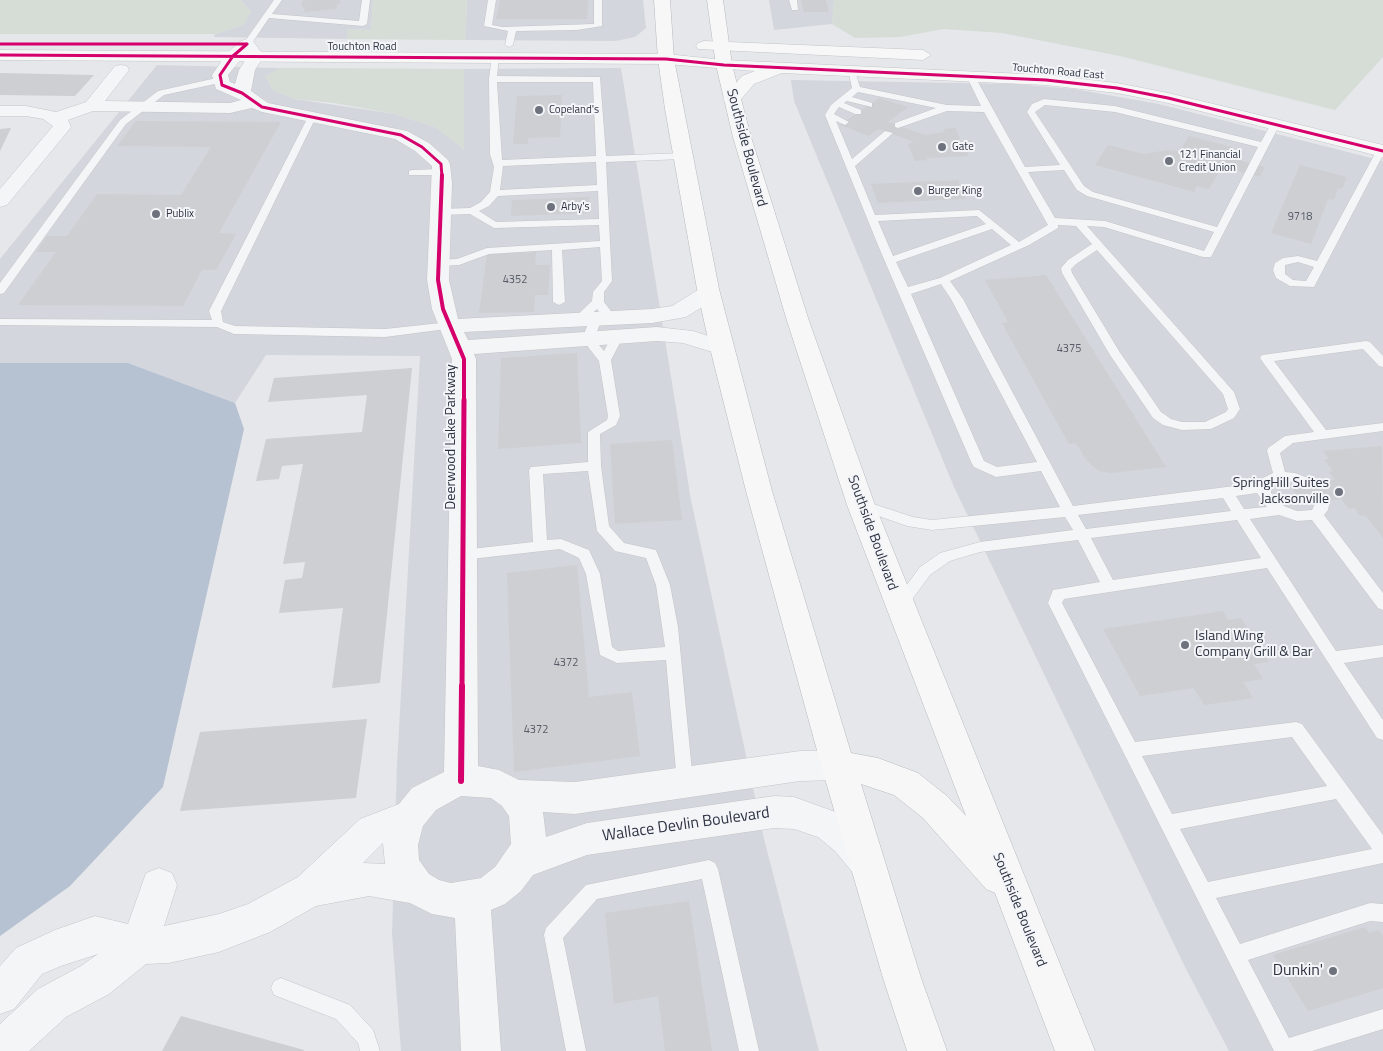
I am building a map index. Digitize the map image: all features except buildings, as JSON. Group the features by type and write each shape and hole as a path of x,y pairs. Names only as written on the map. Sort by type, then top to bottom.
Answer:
{"main road":[{"path":"662,0 665,52 682,156 709,293 722,348 759,491 838,764 927,1051"},
{"name":"Southside Boulevard","path":"715,0 724,65 758,194 798,321 861,505 1009,887 1075,1051"},
{"name":"Touchton Road","path":"0,44 495,58 665,52 721,46"},
{"name":"Touchton Road","path":"251,50 509,45 665,52 724,65"},
{"path":"721,46 939,56"},
{"path":"894,53 970,75"},
{"path":"0,55 233,56"},
{"name":"Touchton Road East","path":"970,75 1033,62 1168,84 1382,146"},
{"name":"Touchton Road East","path":"724,65 970,75 1046,80 1117,88 1382,146"},
{"path":"732,98 748,80 782,67"},
{"path":"838,764 878,773 906,784 935,807 1009,887"}],"street":[{"path":"249,98 247,70 251,50 233,56 220,75 222,85 249,98 262,107 401,135 422,147 441,164 442,172"},
{"path":"92,106 121,70"},
{"path":"55,118 92,106 230,108 249,98"},
{"path":"0,111 26,111 48,115 60,121 62,127 0,201"},
{"name":"Deerwood Lake Parkway","path":"442,172 438,280 443,309 464,359 461,781"},
{"path":"460,348 598,323 678,312 709,293"},
{"path":"450,326 598,323 657,334 685,336 722,348"},
{"path":"514,795 575,798 800,766 838,764"},
{"path":"461,781 481,781 499,785 514,795 524,809 530,826 529,844 521,863 508,879 492,892 472,899 451,901 432,896 416,886 407,874 401,860 400,845 411,815 424,799 442,788 461,781"},
{"name":"Wallace Devlin Boulevard","path":"521,863 587,839 774,812 794,813 829,826 847,839 867,862"},
{"path":"0,995 15,970 55,949 95,935 139,946 169,944 219,933 256,919 311,889 372,830 411,815"},
{"path":"311,889 369,879 416,886"},
{"path":"0,1051 52,1003 96,980 139,946 159,885"},
{"path":"472,899 482,1051"}],"lane":[{"path":"251,50 278,0"},
{"path":"268,16 364,24 366,0"},
{"path":"492,0 488,26 490,28 513,29 598,26 598,0"},
{"path":"509,45 513,29"},
{"path":"441,212 472,211 485,204 495,192 498,163 495,154 493,79 495,58"},
{"path":"851,70 856,89"},
{"path":"905,292 944,280 1018,246 1054,226 986,109 970,75"},
{"path":"493,79 598,79 607,281 598,292 598,323 614,416 612,422 594,432 594,466 602,527 620,547 651,554 654,558 669,619 685,782"},
{"path":"0,291 123,122 144,107 152,98 170,89 221,80"},
{"path":"856,89 947,108 986,109"},
{"path":"829,115 838,104 848,98 856,89"},
{"path":"848,98 869,105"},
{"path":"1220,231 1090,194 1080,188 1031,112 1035,106 1044,102 1115,109 1264,146"},
{"path":"838,104 858,112"},
{"path":"898,125 947,108"},
{"path":"829,115 845,122"},
{"path":"829,115 890,261 979,464 996,472 1043,466"},
{"path":"897,115 911,121"},
{"path":"218,324 215,311 312,117"},
{"path":"1051,221 1105,224 1207,255 1275,124"},
{"path":"850,166 886,135 872,133"},
{"path":"1320,265 1382,146"},
{"path":"498,163 682,156"},
{"path":"1022,170 1067,167"},
{"path":"412,173 442,172"},
{"path":"495,192 602,188"},
{"path":"472,211 494,225 604,222"},
{"path":"872,218 979,213 1018,246"},
{"path":"1079,223 1228,392 1234,409 1230,415 1207,426 1182,426 1168,422 1157,415 1114,352 1066,273 1066,268 1072,262 1098,245"},
{"path":"890,261 993,225"},
{"path":"438,263 459,262 487,251 605,244"},
{"path":"558,247 559,302"},
{"path":"944,280 957,299 1043,466 1069,510 1109,586"},
{"path":"0,322 218,324 234,330 386,333 450,326"},
{"path":"598,323 605,360"},
{"path":"1323,435 1266,358 1366,345 1383,363"},
{"path":"1280,476 1273,451 1290,439 1383,427"},
{"path":"540,546 536,470 594,466"},
{"path":"861,505 912,522 932,525 958,524 1227,493 1264,487 1272,478 1280,476 1290,476 1308,483"},
{"path":"1264,487 1267,499 1279,510 1297,516 1316,515 1321,510 1323,501"},
{"path":"1227,493 1332,658 1383,733"},
{"path":"900,605 925,572 945,557 980,547 1279,510"},
{"path":"1316,515 1383,604"},
{"path":"462,555 561,544 584,554 593,574 605,651 617,657 673,653"},
{"path":"1271,562 1058,594 1055,603 1284,1050 1383,1019"},
{"path":"1332,658 1383,651"},
{"path":"1131,750 1296,729 1383,849"},
{"path":"1168,823 1340,791"},
{"path":"1203,892 1383,855"},
{"path":"576,1051 554,935 592,891 709,869 748,1051"},
{"path":"1235,955 1370,912 1383,913"},
{"path":"281,988 343,1012 366,1037 370,1051"}],"shaded area":[{"path":"0,0 241,0 251,12 243,25 215,34 0,34"},
{"path":"241,0 373,0 371,30 347,29 347,39 214,37 215,34 243,25 251,12"},
{"path":"373,0 467,0 465,40 347,39 347,29 371,30"},
{"path":"467,0 643,0 646,28 635,37 616,41 465,40"},
{"path":"769,0 834,0 832,24 774,30"},
{"path":"834,0 1383,0 1383,57 1335,110 1120,56 1002,33 944,29 900,37 855,38 832,24"},
{"path":"157,65 281,68 265,76 273,90 295,99 395,114 435,127 464,149 464,69 621,68 691,500 764,839 819,1051 401,1051 392,934 397,764 420,356 266,355 235,403 128,363 0,363 0,259"},
{"path":"281,68 464,69 464,149 435,127 395,114 334,103 295,99 273,90 265,76"},
{"path":"791,80 1014,84 1074,89 1159,104 1383,161 1383,1051 1229,1051 1185,967 954,487 794,101"}],"water":[{"path":"0,363 128,363 235,403 244,429 163,787 70,886 0,936"}],"cycle path":[{"path":"0,44 247,44"},
{"path":"247,44 233,56 220,75 222,85 242,93 262,107 401,135 422,147 441,164 438,280 443,309 464,359 461,781"},
{"path":"0,55 666,59 724,65 1046,80 1117,88 1168,98 1383,151"}],"place":[{"name":"Copeland's","path":"539,110"},
{"name":"Gate","path":"942,147"},
{"name":"121 Financial Credit Union","path":"1169,161"},
{"name":"Burger King","path":"918,191"},
{"name":"Arby's","path":"551,207"},
{"name":"Publix","path":"156,214"},
{"name":"SpringHill Suites Jacksonville","path":"1339,492"},
{"name":"Island Wing Company Grill & Bar","path":"1185,645"},
{"name":"Dunkin'","path":"1333,971"}]}
